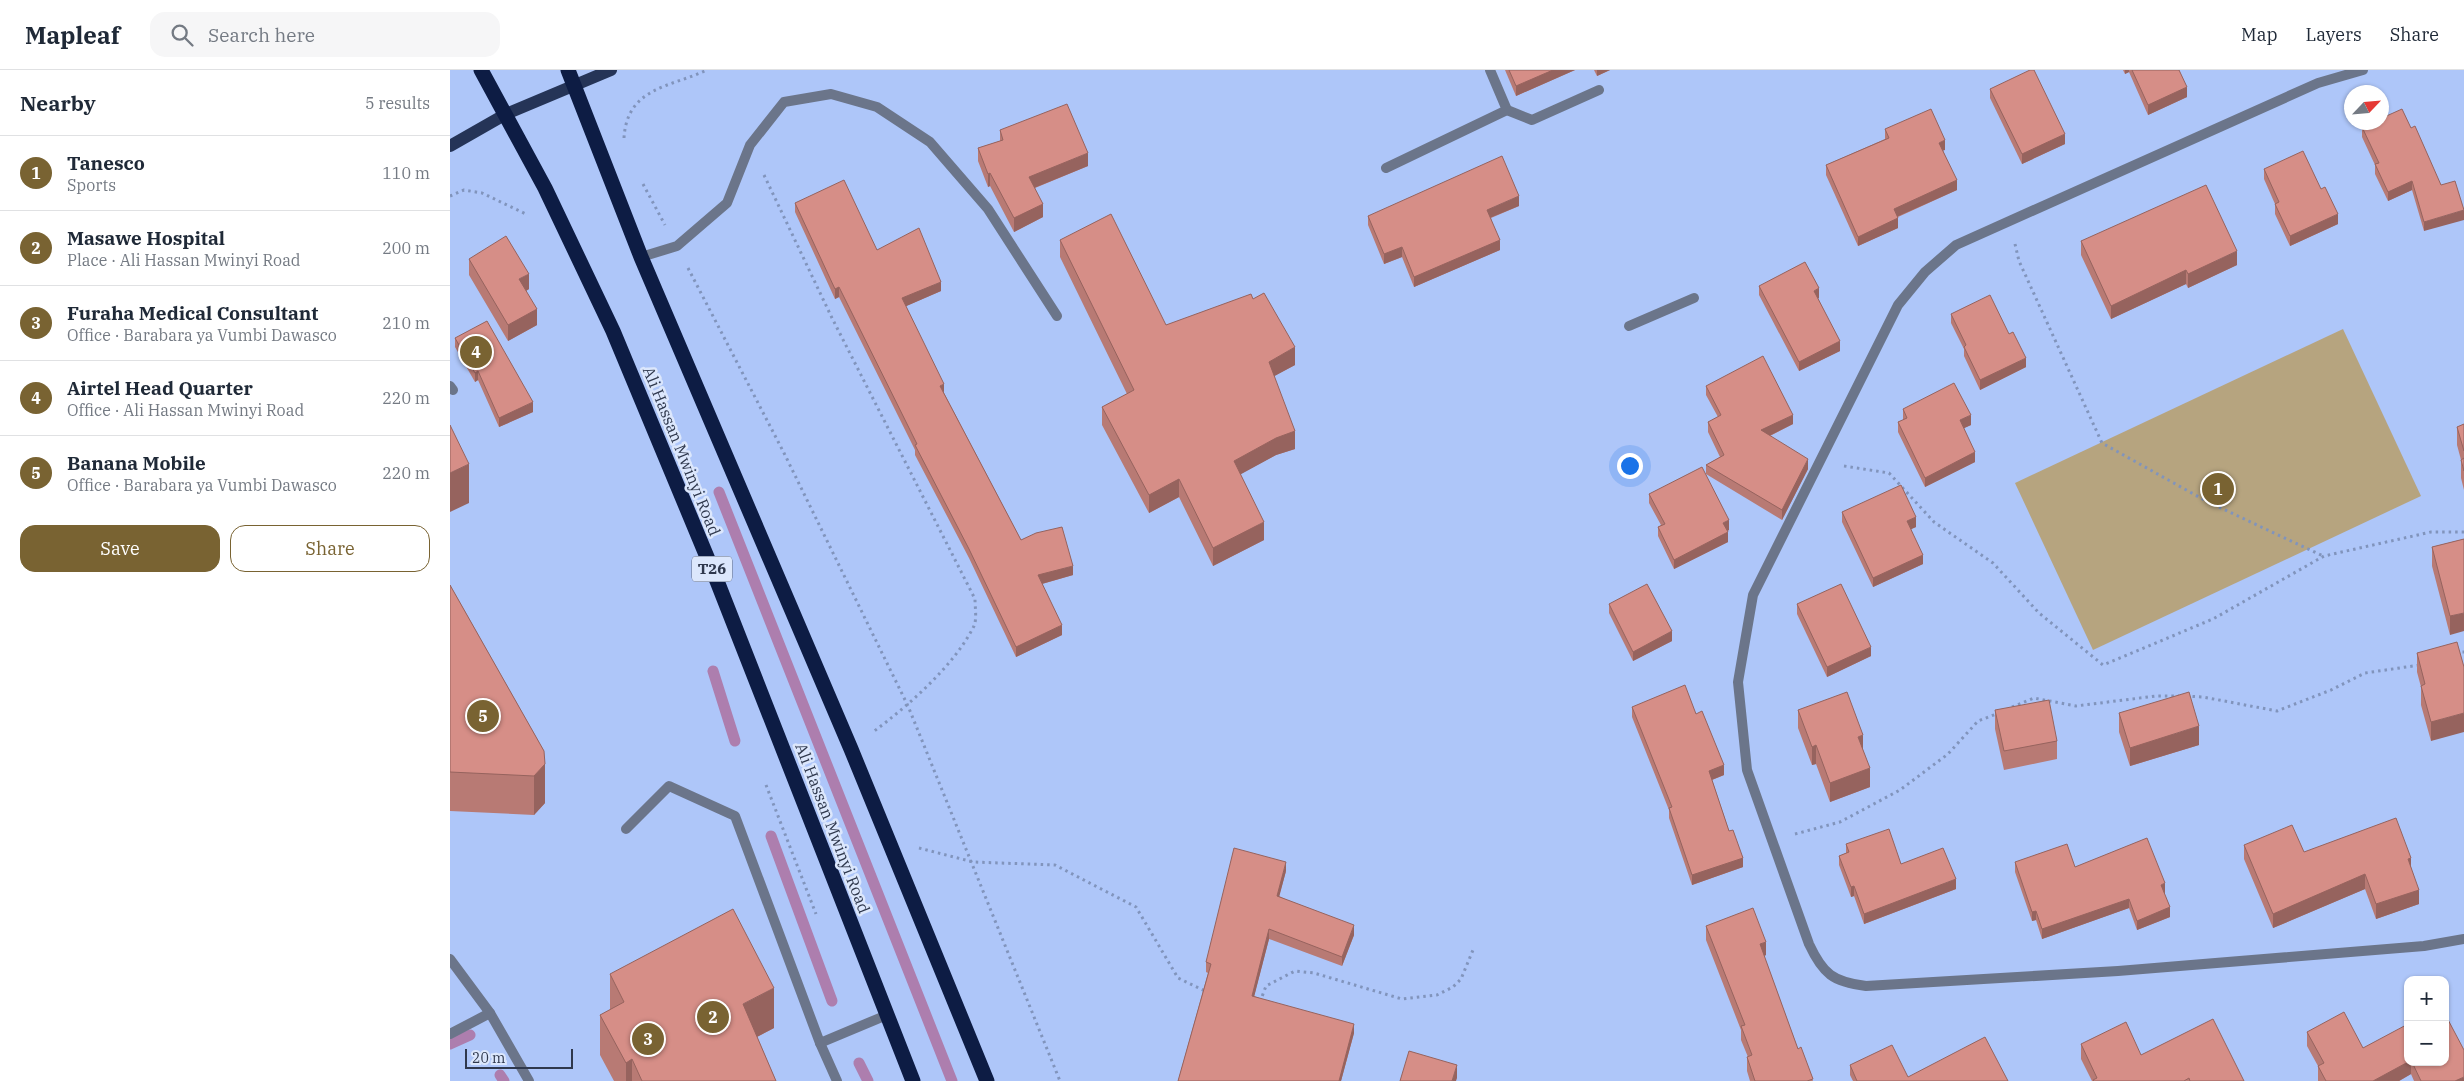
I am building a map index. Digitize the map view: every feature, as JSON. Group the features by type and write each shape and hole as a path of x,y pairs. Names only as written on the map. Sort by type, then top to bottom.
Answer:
{"highway":[{"name":"Ali Hassan Mwinyi Road","path":"481,70 545,188 613,331 720,590 913,1081"},
{"path":"568,70 641,257 851,749 987,1081"}],"main road":[{"path":"450,146 506,114 611,70"}],"street":[{"path":"1490,70 1507,110 1532,120 1599,90"},
{"path":"2363,70 2318,83 1956,245 1924,272 1904,299 1753,595 1738,682 1747,770 1809,944 1819,965 1830,976 1845,984 1866,986 2174,966 2424,946 2464,940"},
{"path":"641,257 677,246 727,203 750,145 784,102 831,94 878,107 930,142 988,209 1057,316"},
{"path":"1386,168 1507,110"},
{"path":"1629,326 1694,298"},
{"path":"626,829 668,786 735,816 820,1043 837,1081"},
{"path":"450,959 490,1013 530,1081"},
{"path":"450,1034 490,1013"},
{"path":"820,1043 887,1015"}],"path":[{"path":"624,140 625,123 634,106 651,90 708,70"},
{"path":"750,145 832,318 975,599 975,624 954,656 908,706 851,749"},
{"path":"642,181 784,453 908,706 973,862 1060,1081"},
{"path":"450,196 464,190 482,193 503,202 535,220"},
{"path":"2009,221 2020,261 2102,443 2206,501 2324,556"},
{"path":"1820,462 1889,473 1934,522 1993,563 2039,614 2103,665 2214,619 2324,556 2430,532 2464,532"},
{"path":"2453,652 2464,652"},
{"path":"2010,708 2034,698 2076,706 2156,696 2203,697 2277,711 2331,690 2365,674 2428,664"},
{"path":"1771,841 1840,822 1900,790 1948,754 1978,722 2002,711"},
{"path":"888,840 973,862 1056,865 1136,907 1178,978 1214,995"},
{"path":"1259,1004 1266,986 1295,971 1314,973 1402,999 1437,995 1453,988 1461,978 1473,950"}],"shaded area":[{"path":"2343,329 2421,496 2093,650 2015,483"}],"building":[{"path":"1509,70 1553,70 1516,86"},
{"path":"2030,70 2034,70 2065,134 2022,154 1990,89"},
{"path":"2132,70 2179,70 2187,87 2148,105"},
{"path":"1067,104 1088,153 1029,177 1043,204 1014,218 990,173 988,174 978,148 1003,140 1000,130"},
{"path":"1931,109 1945,140 1939,143 1957,180 1894,209 1898,218 1858,237 1826,165 1889,138 1885,129"},
{"path":"2402,109 2411,128 2415,126 2441,185 2455,181 2464,210 2424,222 2412,181 2388,192 2375,164 2379,163 2363,130 2389,130 2389,115"},
{"path":"2303,151 2321,189 2325,187 2338,214 2290,236 2275,204 2279,202 2264,169"},
{"path":"1502,156 1519,196 1487,210 1500,240 1414,277 1402,247 1384,254 1368,216"},
{"path":"844,180 877,250 919,228 941,282 902,298 944,384 940,386 1021,540 1036,533 1062,527 1073,566 1038,575 1062,625 1016,647 969,549 915,445 917,444 839,287 835,289 795,203"},
{"path":"2206,185 2237,251 2188,274 2186,270 2111,306 2081,241"},
{"path":"1111,214 1166,325 1251,294 1253,299 1264,293 1295,347 1269,362 1295,431 1276,438 1234,461 1264,522 1213,548 1179,479 1149,495 1102,407 1134,390 1060,240"},
{"path":"506,236 529,274 519,279 537,309 508,325 469,259"},
{"path":"1805,262 1819,288 1814,291 1840,341 1799,362 1759,286"},
{"path":"1990,295 2009,334 2013,332 2026,358 1980,380 1951,314"},
{"path":"487,321 533,402 499,418 478,371 475,373 455,338"},
{"path":"1763,356 1793,415 1761,430 1808,459 1782,510 1706,465 1724,455 1708,422 1721,415 1706,386"},
{"path":"1954,383 1971,415 1960,420 1975,452 1925,478 1898,422 1907,418 1903,409"},
{"path":"2464,424 2464,451 2457,427"},
{"path":"450,425 469,464 450,473"},
{"path":"2464,458 2464,471 2461,460"},
{"path":"1702,467 1729,520 1723,523 1728,532 1674,560 1658,527 1665,524 1649,494"},
{"path":"1901,485 1916,517 1907,521 1923,555 1873,578 1842,512"},
{"path":"2464,539 2464,613 2450,616 2432,547"},
{"path":"1647,584 1672,631 1633,652 1609,604"},
{"path":"1841,584 1871,647 1827,667 1797,604"},
{"path":"450,585 544,751 545,764 534,776 450,772"},
{"path":"2457,642 2464,667 2464,713 2431,722 2421,686 2425,684 2417,653"},
{"path":"1685,685 1696,714 1702,711 1724,765 1709,771 1729,831 1733,830 1743,858 1692,875 1669,808 1672,807 1632,707"},
{"path":"1847,692 1863,735 1858,737 1870,768 1830,783 1816,745 1812,747 1798,710"},
{"path":"2189,692 2199,726 2130,748 2119,713"},
{"path":"2049,700 2057,741 2004,751 1995,710"},
{"path":"2396,818 2411,858 2408,859 2419,890 2376,904 2365,874 2273,914 2244,845 2292,825 2304,852"},
{"path":"1889,829 1901,864 1943,848 1956,879 1864,914 1854,886 1851,887 1839,856 1849,852 1846,844"},
{"path":"2147,838 2165,883 2161,885 2170,907 2137,921 2129,899 2042,929 2036,911 2032,912 2015,862 2067,844 2075,867"},
{"path":"1234,848 1286,862 1277,896 1354,925 1342,957 1269,929 1252,996 1354,1024 1339,1081 1178,1081 1211,964 1206,962"},
{"path":"1753,908 1766,942 1760,944 1798,1049 1801,1047 1813,1079 1807,1081 1755,1081 1747,1057 1752,1055 1741,1026 1745,1025 1706,926"},
{"path":"733,909 774,988 743,1004 776,1081 642,1081 632,1059 626,1063 600,1015 624,1002 610,974"},
{"path":"2344,1012 2363,1048 2404,1026 2404,1064 2373,1081 2326,1081 2318,1066 2324,1063 2307,1032"},
{"path":"2213,1019 2244,1081 2190,1081 2189,1078 2184,1081 2093,1080 2097,1078 2081,1044 2126,1022 2141,1055"},
{"path":"2449,1022 2464,1050 2464,1077 2455,1081 2421,1081 2414,1066 2449,1066"},
{"path":"1985,1037 2008,1081 1857,1081 1850,1065 1892,1045 1908,1077"},
{"path":"1409,1051 1457,1065 1452,1081 1400,1081"}],"waterway":[{"path":"719,492 952,1081"},
{"path":"713,671 735,741"},
{"path":"771,836 832,1001"},
{"path":"450,1044 470,1035"},
{"path":"859,1063 868,1081"},
{"path":"500,1075 504,1081"}],"place":[{"name":"Airtel Head Quarter","path":"476,352"},
{"name":"Tanesco","path":"2218,489"},
{"name":"Banana Mobile","path":"483,716"},
{"name":"Masawe Hospital","path":"713,1017"},
{"name":"Furaha Medical Consultant","path":"648,1039"}]}
